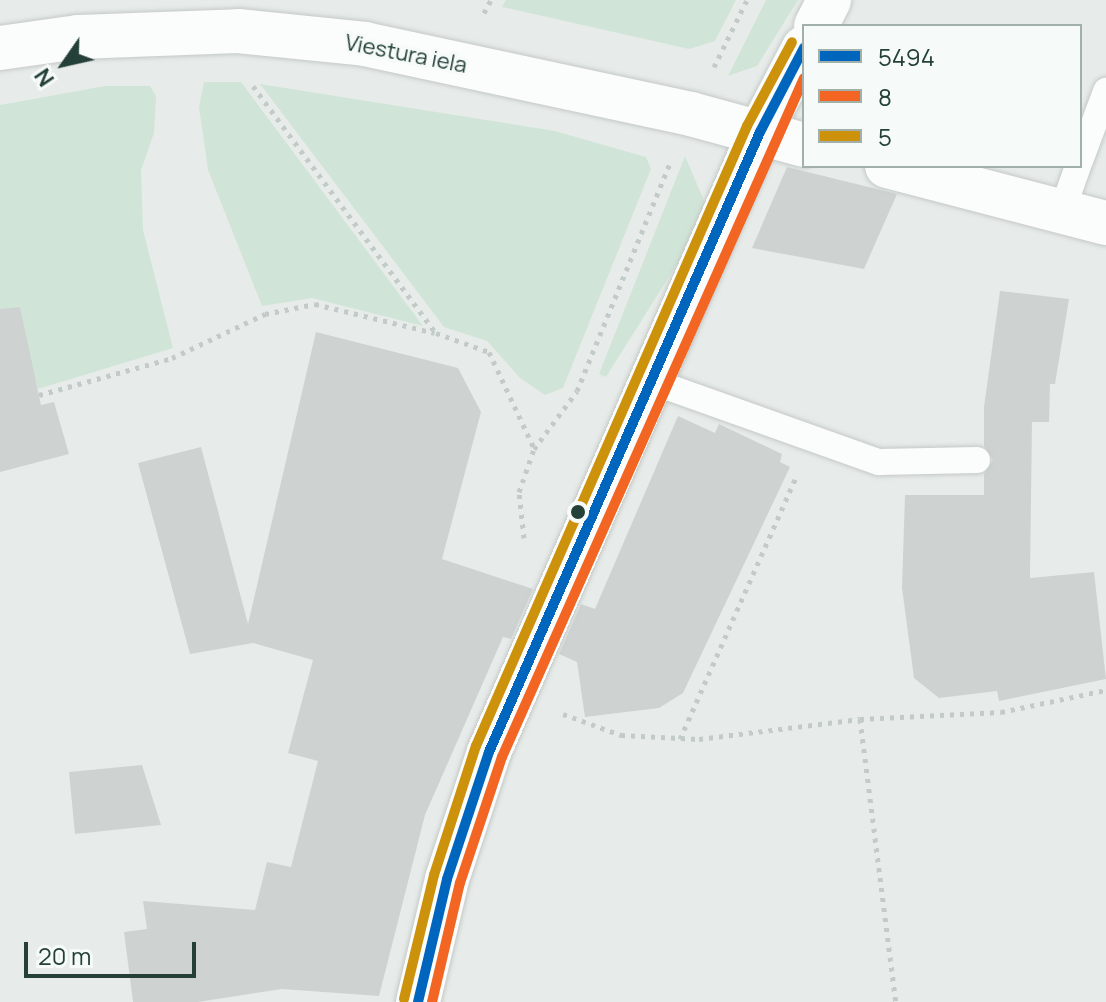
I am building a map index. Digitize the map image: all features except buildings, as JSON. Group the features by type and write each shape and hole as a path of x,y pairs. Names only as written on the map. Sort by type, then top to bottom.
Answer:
{"main road":[{"path":"817,24 829,0"},
{"name":"Viestura iela","path":"0,48 78,37 238,31 365,44 760,132 802,144"},
{"path":"418,1002 465,814 760,132 802,52"},
{"path":"895,168 1106,223"}],"lane":[{"path":"1082,155 1106,91"},
{"path":"1062,211 1077,168"},
{"path":"651,381 879,462 977,460"}],"path":[{"path":"484,13 491,0"},
{"path":"250,82 436,333"},
{"path":"39,395 172,358 265,314 315,304 436,333 489,352 534,449"},
{"path":"680,739 813,438"},
{"path":"556,711 621,735 680,739 860,719 1001,712 1106,690"},
{"path":"860,719 896,1002"}],"green space":[{"path":"506,0 736,0 715,41 689,49 502,7"},
{"path":"766,0 798,0 757,66 728,76"},
{"path":"204,82 241,82 423,326 312,298 262,306 208,170 199,107"},
{"path":"260,84 555,131 646,157 651,169 563,388 545,395 520,378 487,341 444,327"},
{"path":"105,86 150,86 156,96 154,133 141,170 143,230 173,348 38,389 35,379 0,387 0,105"},
{"path":"685,156 705,203 699,229 606,377 599,374"}],"transit line":[{"name":"5","path":"404,999 434,875 476,746 747,126 792,42"},
{"name":"5494","path":"418,1002 447,879 489,752 760,132 802,52"},
{"name":"8","path":"432,1002 460,883 502,757 802,82"}]}
